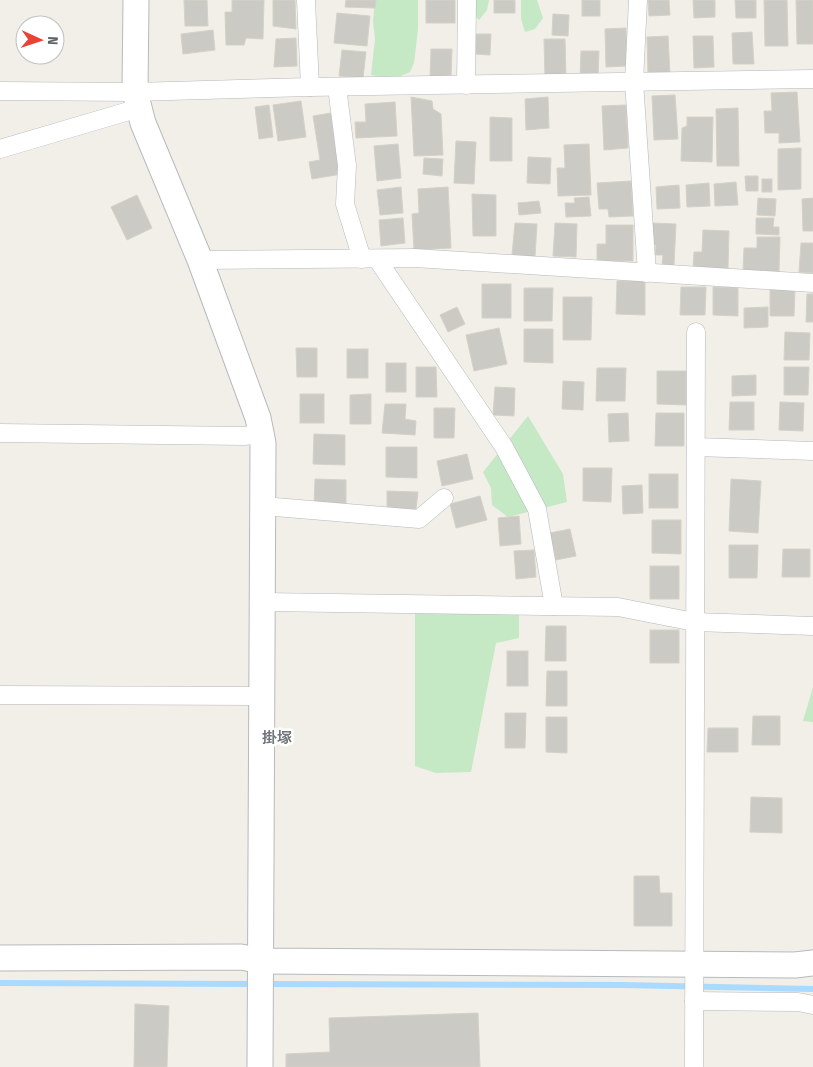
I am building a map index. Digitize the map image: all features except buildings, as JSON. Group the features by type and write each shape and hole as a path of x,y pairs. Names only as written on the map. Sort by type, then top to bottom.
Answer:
{"street":[{"path":"136,0 137,100 143,123 200,260 258,418 262,434 263,696 260,1067"},
{"path":"306,0 310,88"},
{"path":"466,85 467,0"},
{"path":"638,0 634,82 647,273"},
{"path":"0,91 137,100 337,87 813,79"},
{"path":"337,87 347,166 345,204 370,259 504,447 537,509 554,606"},
{"path":"0,149 137,100"},
{"path":"200,260 415,258 813,283"},
{"path":"694,1067 696,332"},
{"path":"0,434 244,436 262,434"},
{"path":"696,447 813,451"},
{"path":"263,506 419,519 444,498"},
{"path":"263,602 618,607 694,622 813,626"},
{"path":"0,695 263,696"},
{"path":"0,958 241,956 262,961 795,965 813,963"},
{"path":"694,1001 798,1002 813,1005"}],"green space":[{"path":"375,0 418,0 418,29 414,63 410,72 394,79 371,75 375,39 373,21"},
{"path":"472,0 489,0 487,10 479,20 472,12"},
{"path":"521,0 537,0 543,18 535,29 525,32 521,19"},
{"path":"528,416 563,474 567,502 508,517 492,505 491,488 483,472"},
{"path":"415,604 519,606 519,638 496,643 471,772 436,773 415,766"},
{"path":"813,687 813,722 803,721"}],"waterway":[{"path":"0,983 254,984"},
{"path":"264,984 623,985 813,989"}],"district":[{"name":"掛塚","path":"277,738"}]}
